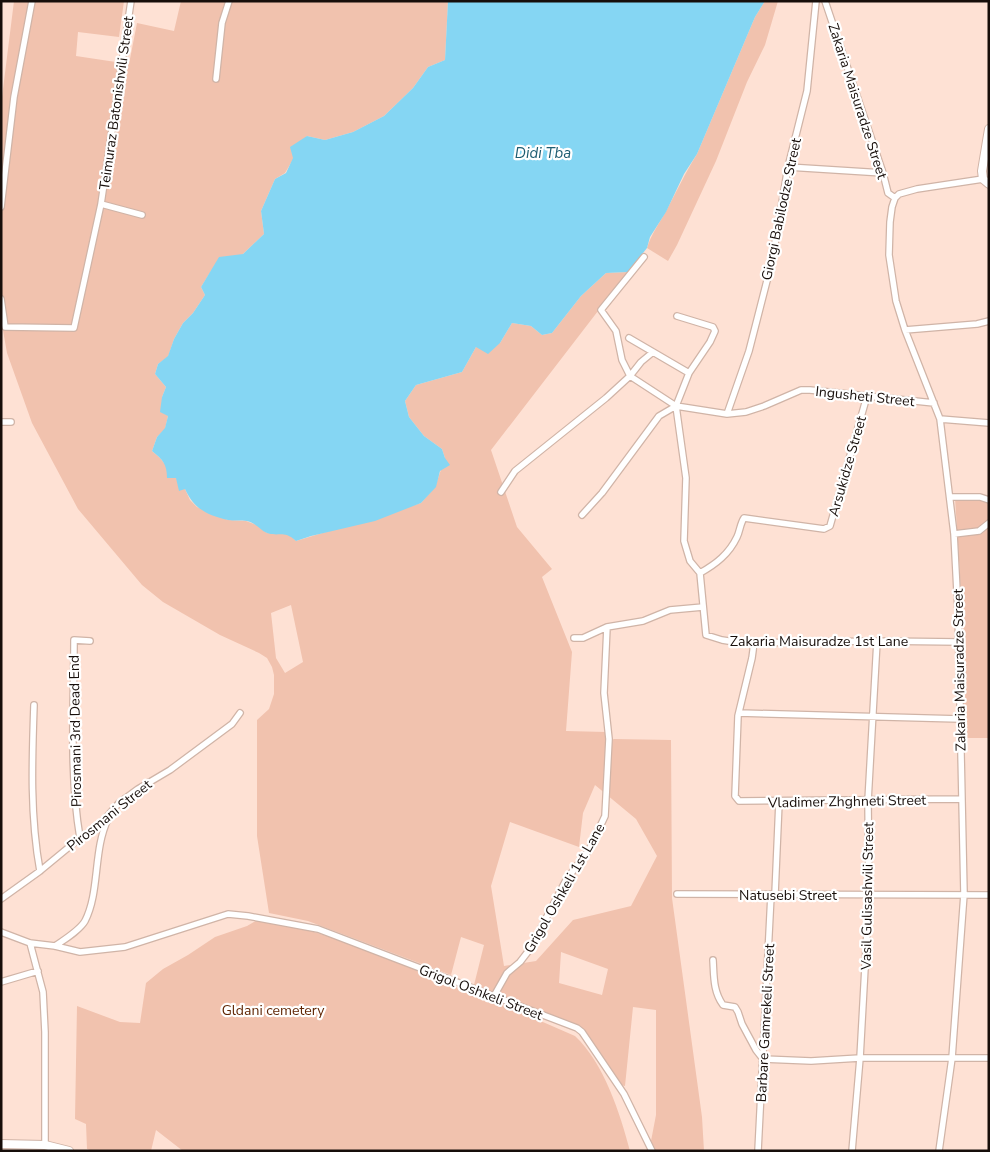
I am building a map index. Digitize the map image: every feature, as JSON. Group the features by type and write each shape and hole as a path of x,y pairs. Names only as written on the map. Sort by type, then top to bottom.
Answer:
{"main road":[{"path":"986,181 982,170 989,129"},
{"path":"1,1144 45,1145 69,1151"}],"street":[{"path":"1,207 14,97 32,1"},
{"name":"Teimuraz Batonishvili Street","path":"1,299 5,327 74,328 101,204 131,1"},
{"path":"216,79 222,23 229,1"},
{"name":"Giorgi Babilodze Street","path":"727,414 749,351 772,261 788,166 807,91 816,1"},
{"name":"Zakaria Maisuradze Street","path":"825,1 888,193 895,198"},
{"path":"788,166 883,173"},
{"name":"Zakaria Maisuradze Street","path":"938,1151 952,1058 964,894 960,642 954,534 940,419 905,330 896,301 889,255 890,222 892,207 898,194 917,189 986,181"},
{"name":"Teimuraz Batonishvili Street","path":"101,204 142,215"},
{"path":"644,256 601,310 616,331 622,360 630,376 676,406"},
{"path":"574,638 583,638 607,628 643,621 670,610 703,607 700,573 690,562 684,541 686,478 676,406 689,373 716,331 677,316"},
{"path":"905,330 977,324 989,321"},
{"path":"630,338 689,373"},
{"path":"501,492 515,471 606,398 653,352"},
{"name":"Ingusheti Street","path":"676,406 727,414 759,408 801,390 934,403"},
{"name":"Arsukidze Street","path":"700,573 717,563 728,552 738,536 744,518 824,529 830,526 867,396"},
{"path":"582,516 602,493 660,416 676,406"},
{"path":"940,419 989,423"},
{"path":"1,422 11,422"},
{"path":"950,497 980,497 989,500"},
{"path":"954,534 979,531 989,523"},
{"name":"Zakaria Maisuradze 1st Lane","path":"703,607 706,635 741,643 960,642"},
{"name":"Grigol Oshkeli 1st Lane","path":"494,996 507,973 520,962 530,949 566,880 589,850 605,816 610,739 604,693 607,628"},
{"name":"Pirosmani 3rd Dead End","path":"80,838 75,810 74,640 90,641"},
{"name":"Vasil Gulisashvili Street","path":"852,1151 860,1058 869,895 868,801 877,641"},
{"path":"754,643 738,713 960,719"},
{"path":"34,706 32,774 34,841 40,872"},
{"name":"Pirosmani Street","path":"1,899 40,872 80,838 94,830 119,804 138,789 170,770 232,724 240,713"},
{"name":"Vladimer Zhghneti Street","path":"738,713 735,796 739,802 962,799"},
{"name":"Barbare Gamrekeli Street","path":"758,1151 778,802"},
{"path":"55,946 84,921 90,903 102,832 110,814"},
{"name":"Natusebi Street","path":"677,894 989,894"},
{"name":"Grigol Oshkeli Street","path":"1,932 30,943 80,952 125,947 228,914 318,929 577,1028 582,1032 624,1094 652,1151"},
{"path":"30,943 43,992 45,1145"},
{"path":"713,960 715,989 719,999 723,1005 735,1007 756,1050 763,1059 989,1058"},
{"path":"1,982 38,971"}],"green space":[{"path":"14,1 124,1 119,37 78,32 76,56 129,64 137,23 174,31 181,1 225,1 220,19 226,21 232,1 448,1 445,60 428,67 413,88 384,116 353,132 325,140 307,136 285,173 275,179 261,211 264,234 243,254 211,271 201,287 205,295 193,313 183,323 174,339 168,357 158,364 155,374 166,387 162,397 168,416 165,429 157,437 152,451 185,489 190,500 197,507 228,520 246,521 257,525 267,533 289,534 296,541 421,503 435,487 445,458 442,449 424,436 409,417 405,401 416,385 462,372 476,347 500,343 512,323 531,326 542,335 552,333 581,296 606,273 628,272 491,450 517,527 552,569 542,577 572,652 566,731 606,732 606,742 614,739 671,740 672,898 702,1117 704,1151 655,1151 651,1141 656,1115 656,1010 633,1007 625,1086 620,1085 584,1031 567,1022 474,985 484,945 461,937 451,975 308,921 269,913 257,836 257,720 269,709 274,694 272,667 267,658 220,635 163,602 142,585 78,509 32,423 7,353 1,319 1,105","holes":["291,605 303,662 285,673 276,658 271,613","595,785 636,819 657,856 631,906 573,920 536,961 504,966 491,886 510,822 579,847 583,813","561,952 608,969 602,995 559,983"]},
{"path":"765,1 778,1 765,45 747,82 716,161 668,261 647,248 697,154 755,17"},
{"path":"955,498 989,499 989,738 964,738 960,575"},
{"name":"Gldani cemetery","path":"259,919 311,931 348,943 474,992 575,1036 585,1047 603,1074 616,1105 630,1151 183,1151 156,1130 151,1151 92,1151 87,1149 86,1124 75,1119 77,1006 120,1022 140,1023 146,983 163,969 215,937 247,926"}],"water":[{"name":"Didi Tba","path":"448,1 765,1 755,17 697,154 684,174 666,212 650,237 647,248 628,272 606,273 581,296 552,333 542,335 531,326 512,323 500,343 488,354 476,347 462,372 416,385 405,401 409,417 424,436 442,449 450,465 440,471 436,487 421,503 375,521 296,541 285,535 267,533 250,522 228,520 214,516 197,506 185,489 179,491 176,478 167,478 164,463 152,451 157,437 165,428 168,416 160,412 162,397 166,387 155,374 158,364 168,356 174,339 183,323 193,313 205,295 201,287 219,257 243,254 264,234 261,211 275,179 286,173 293,158 290,147 307,136 325,140 353,132 384,116 413,88 428,67 445,60"}]}
